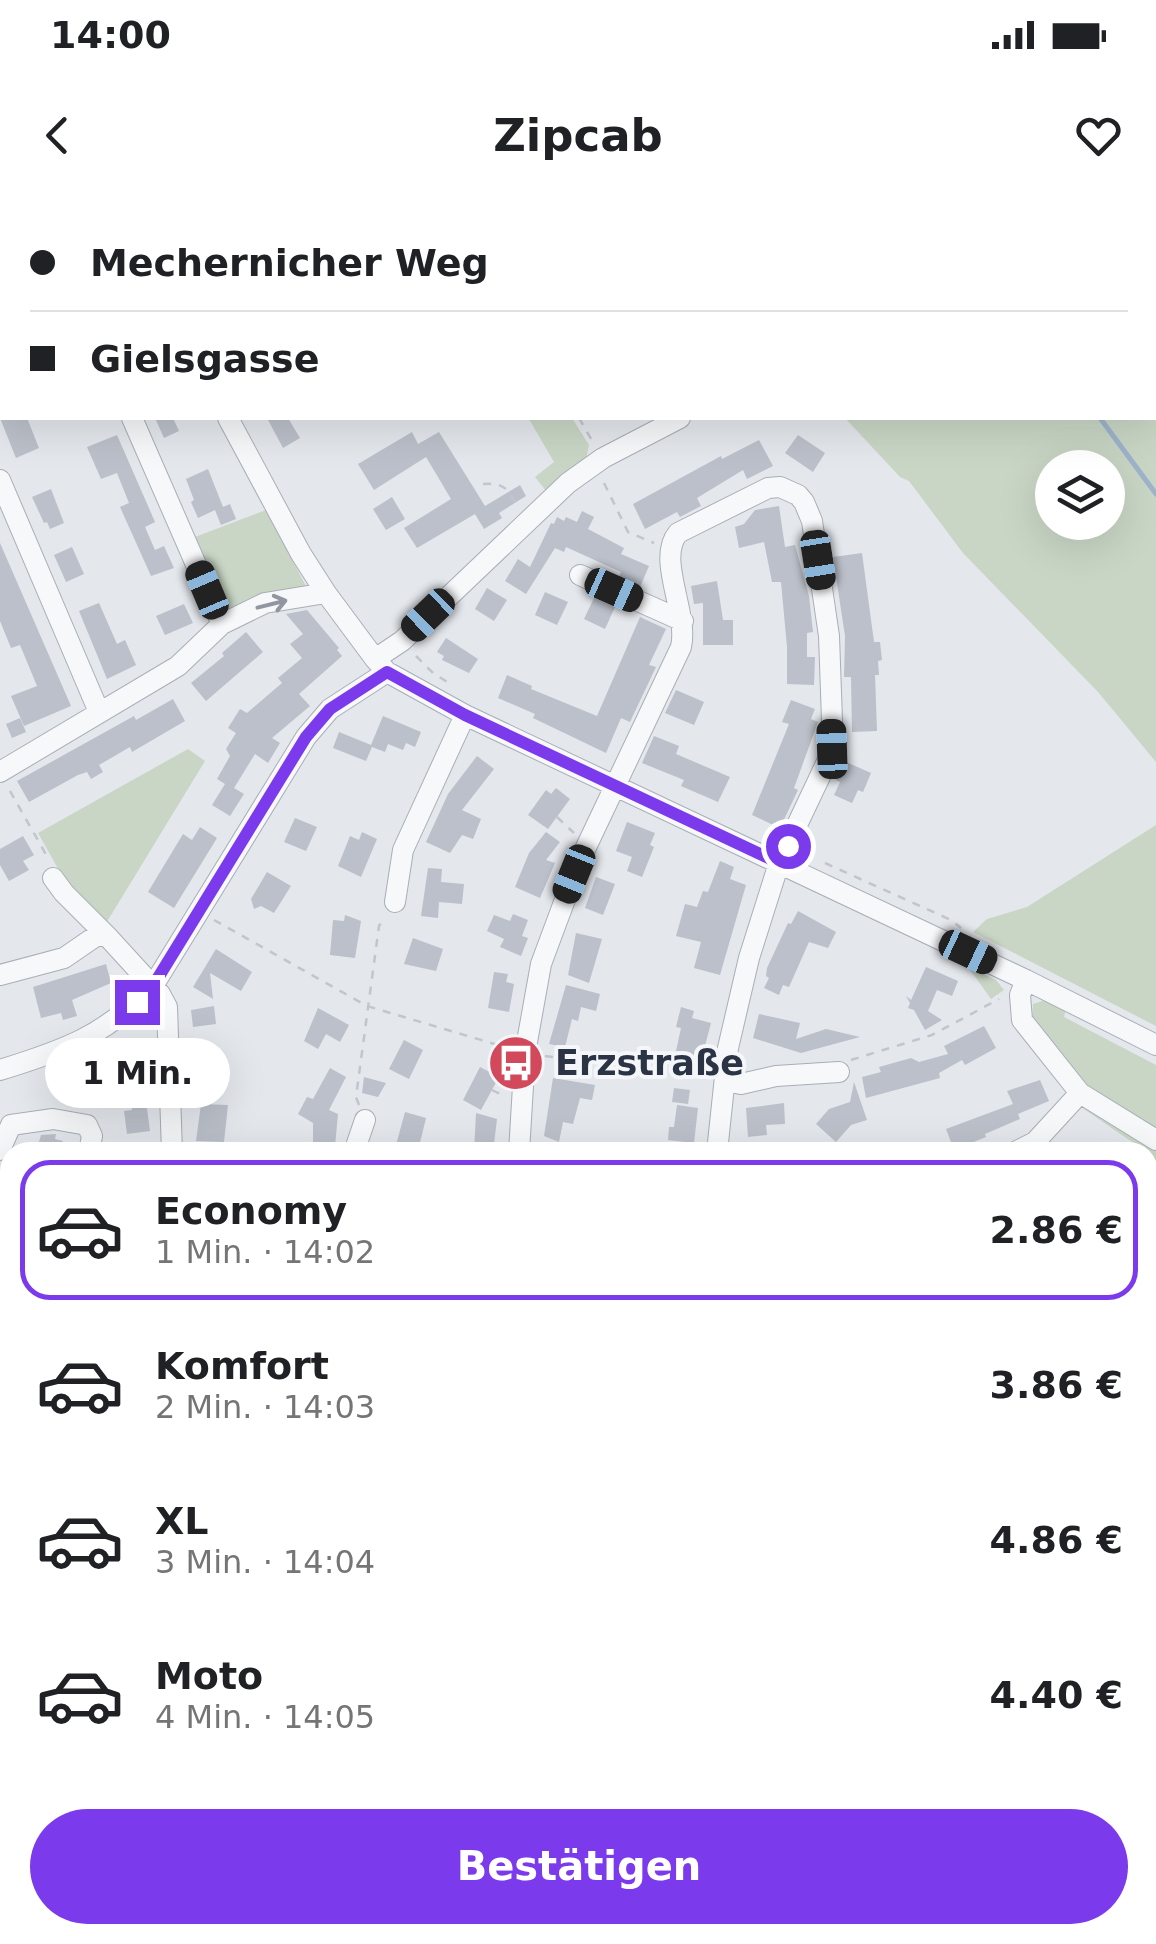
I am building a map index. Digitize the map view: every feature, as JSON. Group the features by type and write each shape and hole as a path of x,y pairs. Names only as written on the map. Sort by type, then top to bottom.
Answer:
{"street":[{"path":"133,420 222,624"},
{"path":"229,420 300,554 381,665 465,715 779,863 1023,987 1156,1046"},
{"path":"0,1070 86,1040 122,1018 153,986 306,737 330,709 381,665 526,523 599,461 676,420"},
{"path":"0,480 99,712"},
{"path":"520,1142 525,1053 537,982 559,910 681,647 682,621 669,549 678,533 768,488 790,490 808,510 829,636 832,749 779,863 749,958 728,1048 719,1142"},
{"path":"580,575 682,621"},
{"path":"4,781 99,712 178,666 222,624 265,603 326,594"},
{"path":"395,902 402,850 465,715"},
{"path":"53,878 153,986 167,1007 172,1142"},
{"path":"0,976 64,958 96,936 107,936"},
{"path":"1023,987 1022,1020 1080,1094 1156,1140"},
{"path":"726,1080 742,1084 776,1076 839,1072"},
{"path":"1035,1142 1080,1094"},
{"path":"3,1142 10,1125 53,1120 87,1125 90,1142"},
{"path":"357,1142 365,1120"}],"path":[{"path":"576,424 581,420 628,532 669,549"},
{"path":"483,484 507,487 526,523"},
{"path":"4,781 54,868 53,878"},
{"path":"557,817 581,839"},
{"path":"365,1120 356,1099 367,1006 380,926 395,902"},
{"path":"199,912 367,1006 525,1053 726,1080"},
{"path":"839,1072 855,1056 932,1035 1023,987"},
{"path":"492,1090 498,1093 502,1089"}],"green space":[{"path":"530,420 573,420 589,445 586,459 547,492 535,477 554,462"},
{"path":"847,420 1156,420 1156,762 1098,692 963,553 909,481 900,477"},
{"path":"266,510 308,590 265,593 225,610 195,537"},
{"path":"188,749 205,761 105,925 70,890 38,833"},
{"path":"1156,825 1156,1026 973,932 987,919 1027,907"},
{"path":"968,967 996,980 1004,990 991,999"},
{"path":"1048,999 1066,1008 1064,1017 1156,1065 1156,1142 1132,1142 1081,1107 1095,1095 1032,1020 1033,1004"}],"building":[{"path":"1,420 28,420 39,448 16,458"},
{"path":"156,420 174,420 179,431 164,438"},
{"path":"268,420 289,420 300,438 283,448"},
{"path":"412,432 418,444 439,432 485,506 520,485 526,496 499,513 502,518 484,529 475,514 417,548 404,528 451,499 426,457 374,490 358,464"},
{"path":"117,435 155,522 145,527 155,550 164,546 174,568 151,576 120,507 129,503 117,473 101,479 87,447"},
{"path":"798,435 825,453 813,472 785,453"},
{"path":"759,440 773,466 747,479 743,470 697,498 701,506 680,517 677,512 645,529 633,504"},
{"path":"208,469 223,507 230,504 236,519 221,525 215,510 198,518 191,502 194,500 186,479"},
{"path":"51,489 64,523 50,529 32,497"},
{"path":"392,497 405,519 386,530 373,509"},
{"path":"779,506 785,547 795,545 809,596 813,632 807,633 807,657 815,657 814,685 787,684 781,582 772,582 764,542 739,548 735,527 744,524 755,510"},
{"path":"582,511 594,517 588,529 624,548 621,554 649,566 640,587 619,577 621,572 566,547 564,552 555,548 526,594 505,581 518,559 530,567 557,517 577,522"},
{"path":"0,543 71,706 24,726 11,696 37,686 20,645 11,648 0,621"},
{"path":"72,547 84,574 66,582 54,555"},
{"path":"862,553 874,642 880,642 882,660 878,661 879,675 875,675 877,731 852,732 851,677 844,677 845,636 833,557"},
{"path":"717,581 723,620 733,620 733,645 703,645 703,603 694,604 691,586"},
{"path":"487,588 507,600 494,621 475,609"},
{"path":"545,592 568,602 557,625 535,615"},
{"path":"594,598 615,607 605,629 584,619"},
{"path":"99,603 117,644 125,640 136,665 107,679 79,611"},
{"path":"184,604 193,623 165,635 156,616"},
{"path":"307,610 342,656 299,694 310,706 272,738 280,743 268,763 255,754 234,788 244,794 230,816 212,805 225,784 217,779 230,756 226,749 236,733 228,728 240,709 247,713 282,683 278,678 302,658 290,644 303,634 286,614"},
{"path":"640,617 666,629 649,665 656,667 630,722 621,718 606,753 498,698 507,675 597,716"},
{"path":"246,632 263,652 206,701 191,683"},
{"path":"446,638 478,659 469,673 442,660 444,656 437,652"},
{"path":"676,690 704,702 694,725 665,713"},
{"path":"173,699 185,721 132,752 130,747 99,765 103,772 91,779 87,772 78,775 29,802 17,781 134,716 136,720"},
{"path":"791,700 815,709 811,719 818,722 794,788 798,790 780,828 752,815 789,724 782,722"},
{"path":"383,716 421,732 415,747 406,743 403,750 388,744 385,752 372,747 366,761 333,748 339,732 371,745"},
{"path":"20,718 26,732 12,738 6,724"},
{"path":"654,736 679,746 676,754 730,777 718,802 681,786 684,780 642,763"},
{"path":"477,756 494,769 462,810 481,819 473,839 462,835 450,853 426,842 448,794"},
{"path":"844,761 871,773 863,792 858,790 852,803 834,795"},
{"path":"556,788 570,799 548,829 528,815 546,790 551,794"},
{"path":"295,818 317,827 306,851 284,842"},
{"path":"627,822 655,833 650,845 654,847 642,877 627,871 632,857 616,851"},
{"path":"200,827 217,838 174,908 148,892 183,834 192,840"},
{"path":"362,832 377,839 361,877 338,866 350,836 359,840"},
{"path":"546,832 560,842 546,860 555,863 540,898 515,887 529,853"},
{"path":"23,836 34,855 23,861 29,870 9,881 0,865 0,849"},
{"path":"720,861 734,867 730,879 746,885 720,975 694,968 701,942 676,936 685,904 697,907 703,891 708,892"},
{"path":"428,868 442,869 441,882 464,884 462,904 439,902 438,918 421,916"},
{"path":"267,872 291,886 274,913 261,906 254,909 251,899"},
{"path":"596,877 615,884 603,915 585,908"},
{"path":"798,911 836,932 828,948 809,942 789,987 783,985 779,995 764,988 769,978 767,968 788,923"},
{"path":"513,914 528,920 522,936 528,938 521,956 500,947 504,939 487,931 494,915 510,921"},
{"path":"345,915 361,921 355,958 330,955 333,920 344,921"},
{"path":"576,933 602,939 589,983 568,975"},
{"path":"413,938 443,949 436,971 404,964"},
{"path":"216,949 252,972 241,991 210,973 213,999 193,987"},
{"path":"106,964 111,983 72,1000 77,1016 63,1020 61,1013 41,1018 33,987"},
{"path":"926,967 958,981 952,996 937,990 928,1011 942,1020 925,1030 914,1010 908,1008 906,996 911,1000"},
{"path":"494,972 508,974 506,982 514,984 509,1012 488,1008"},
{"path":"566,985 600,994 596,1011 581,1007 578,1021 572,1019 565,1047 549,1044"},
{"path":"214,1006 216,1024 193,1027 191,1010"},
{"path":"681,1007 694,1011 692,1018 711,1023 702,1057 676,1051"},
{"path":"318,1008 349,1025 340,1042 326,1034 318,1049 304,1041"},
{"path":"759,1014 800,1023 796,1039 826,1029 860,1037 801,1053 753,1038"},
{"path":"984,1026 996,1048 965,1065 962,1060 939,1073 940,1078 866,1098 862,1077 881,1072 879,1067 911,1058 919,1062 948,1054 944,1046"},
{"path":"404,1040 423,1050 409,1079 389,1069"},
{"path":"155,1056 155,1100 146,1101 150,1131 127,1134 124,1111 132,1110 132,1076 108,1076 75,1088 69,1070 100,1057"},
{"path":"480,1067 499,1077 481,1110 463,1100"},
{"path":"330,1068 346,1077 329,1110 338,1114 335,1142 313,1142 313,1123 298,1114 307,1097 313,1099"},
{"path":"364,1077 386,1083 378,1097 362,1093"},
{"path":"553,1078 595,1085 592,1100 580,1098 573,1124 563,1122 559,1142 544,1136"},
{"path":"1040,1080 1049,1101 1018,1114 1020,1119 985,1134 986,1137 974,1142 951,1142 946,1129 1013,1104 1007,1091"},
{"path":"854,1082 867,1120 851,1125 836,1142 816,1124 829,1109 850,1102"},
{"path":"674,1088 690,1090 688,1104 672,1102"},
{"path":"784,1103 785,1124 766,1125 767,1135 748,1137 746,1108"},
{"path":"201,1104 228,1105 224,1142 196,1141"},
{"path":"677,1105 698,1108 694,1142 668,1140 669,1127 674,1127"},
{"path":"405,1112 426,1118 420,1142 397,1142"},
{"path":"476,1113 497,1119 494,1142 475,1142"},
{"path":"56,1134 55,1139 63,1142 39,1142 41,1135"}],"waterway":[{"path":"1101,420 1156,494"}],"place":[{"name":"Erzstraße","path":"516,1063"}],"route":[{"path":"137,1002 153,986 306,737 330,709 387,672 465,715 779,863 788,846"}]}
